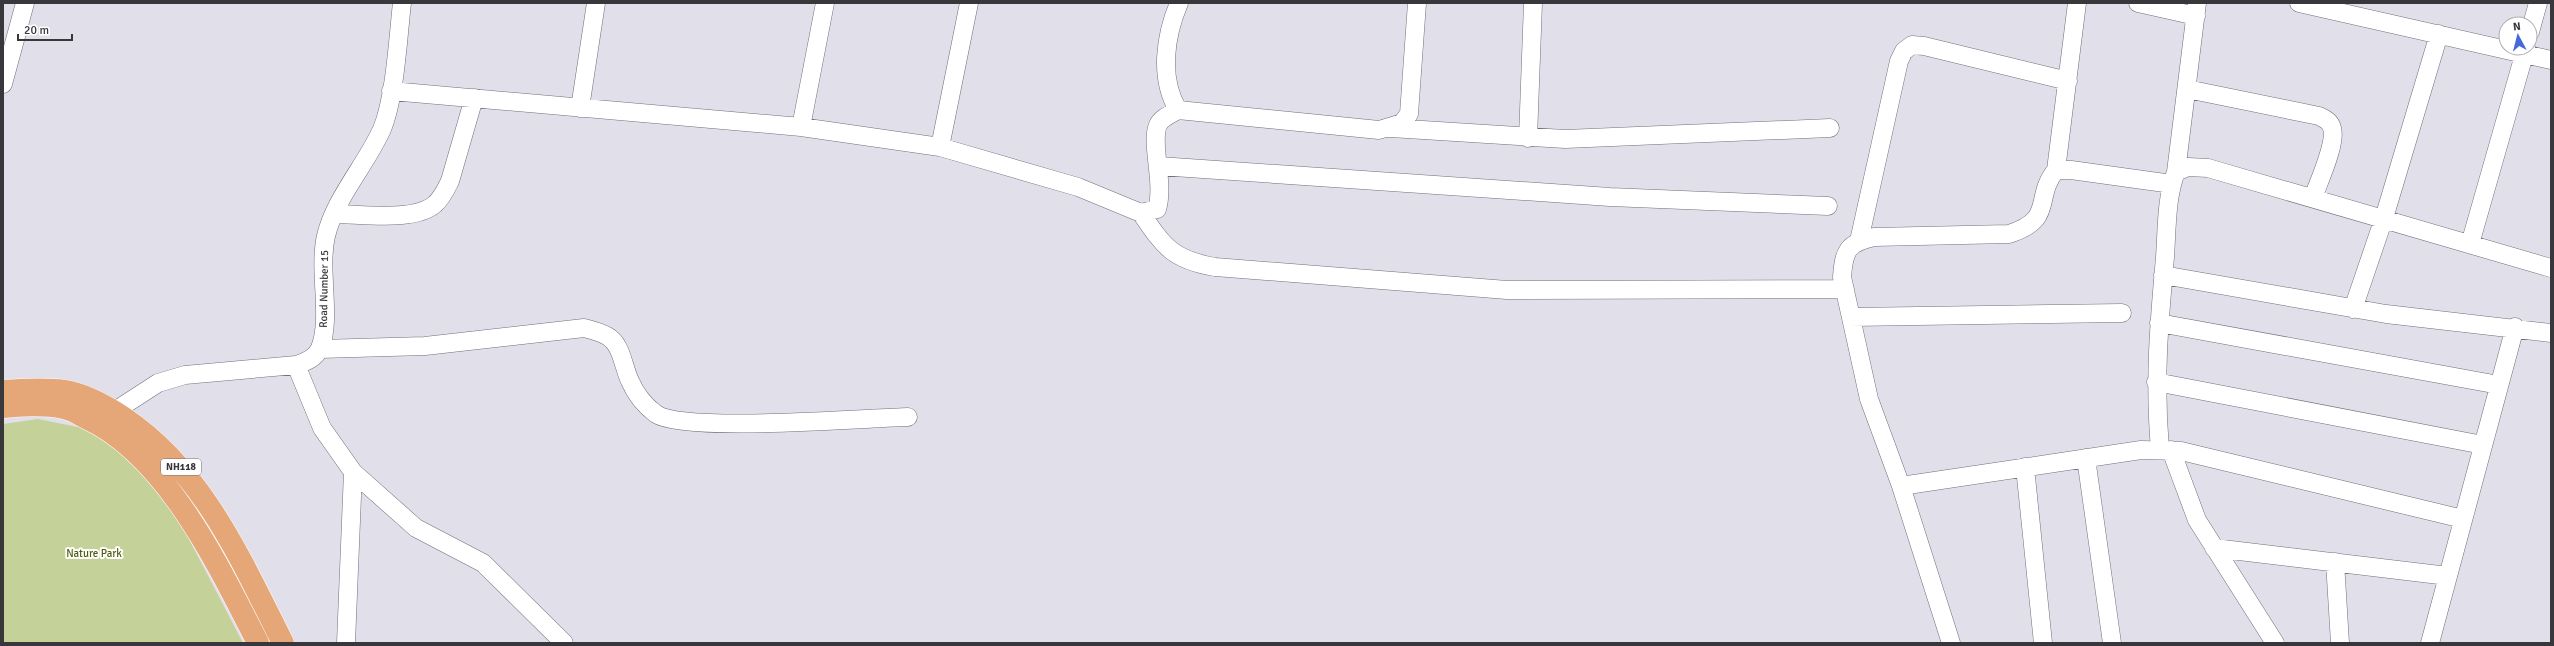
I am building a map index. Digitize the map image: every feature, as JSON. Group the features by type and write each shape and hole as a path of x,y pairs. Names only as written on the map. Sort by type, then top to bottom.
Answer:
{"highway":[{"name":"NH118","path":"3,391 64,391 89,398 106,417 127,445 162,481 189,516 258,643"},
{"name":"NH118","path":"3,407 27,405 64,408 106,417 149,434 184,471 209,505 283,643"}],"street":[{"path":"3,84 25,3"},
{"name":"Road Number 15","path":"320,349 324,332 323,257 326,235 342,199 369,157 389,109 402,3"},
{"path":"580,108 596,3"},
{"path":"801,127 825,3"},
{"path":"940,147 969,3"},
{"path":"1178,110 1169,96 1165,66 1167,48 1179,3"},
{"path":"1391,128 1402,123 1409,114 1417,3"},
{"path":"1528,138 1533,3"},
{"path":"1951,643 1901,486 1869,399 1842,277 1843,261 1848,249 1859,241 1874,237 2009,234 2026,228 2037,219 2042,207 2049,178 2056,170 2077,3"},
{"path":"2138,3 2196,10 2187,89 2174,178 2159,324 2156,382 2165,449 2189,503 2214,548 2275,643"},
{"path":"2299,3 2498,46"},
{"path":"2534,16 2538,3"},
{"path":"2353,309 2384,218 2439,34"},
{"path":"1859,241 1899,61 1904,51 1912,44 2068,81"},
{"path":"2470,244 2524,56"},
{"path":"2538,56 2551,60"},
{"path":"2187,89 2319,116 2328,120 2333,129 2333,141 2313,198"},
{"path":"391,91 801,127 940,147 1078,187 1141,213 1158,238 1178,257 1192,263 1215,267 1425,286 1507,290 1845,289"},
{"path":"335,214 410,215 435,205 444,193 450,181 474,98"},
{"path":"1141,213 1157,209 1161,196 1158,125 1167,116 1178,110 1379,130 1391,128 1528,138 1565,139 1830,128"},
{"path":"1159,166 1610,197 1828,206"},
{"path":"2056,170 2174,178 2188,167 2208,168 2384,218 2551,268"},
{"path":"2163,275 2353,309 2444,321 2551,332"},
{"path":"1851,317 2122,313"},
{"path":"2159,324 2499,384"},
{"path":"106,417 158,384 185,375 296,365 310,360 320,349 425,346 584,328 608,336 619,351 630,381 643,404 658,415 677,421 710,423 908,416"},
{"path":"2430,643 2515,328"},
{"path":"296,365 322,428 353,472 416,528 483,563 564,643"},
{"path":"2156,382 2483,445"},
{"path":"1901,486 2086,458 2165,449 2463,518"},
{"path":"2086,458 2112,643"},
{"path":"2025,467 2043,643"},
{"path":"346,643 353,472"},
{"path":"2214,548 2448,576"},
{"path":"2335,562 2340,643"}],"green space":[{"name":"Nature Park","path":"38,419 97,431 152,468 243,643 3,643 3,424"}]}
